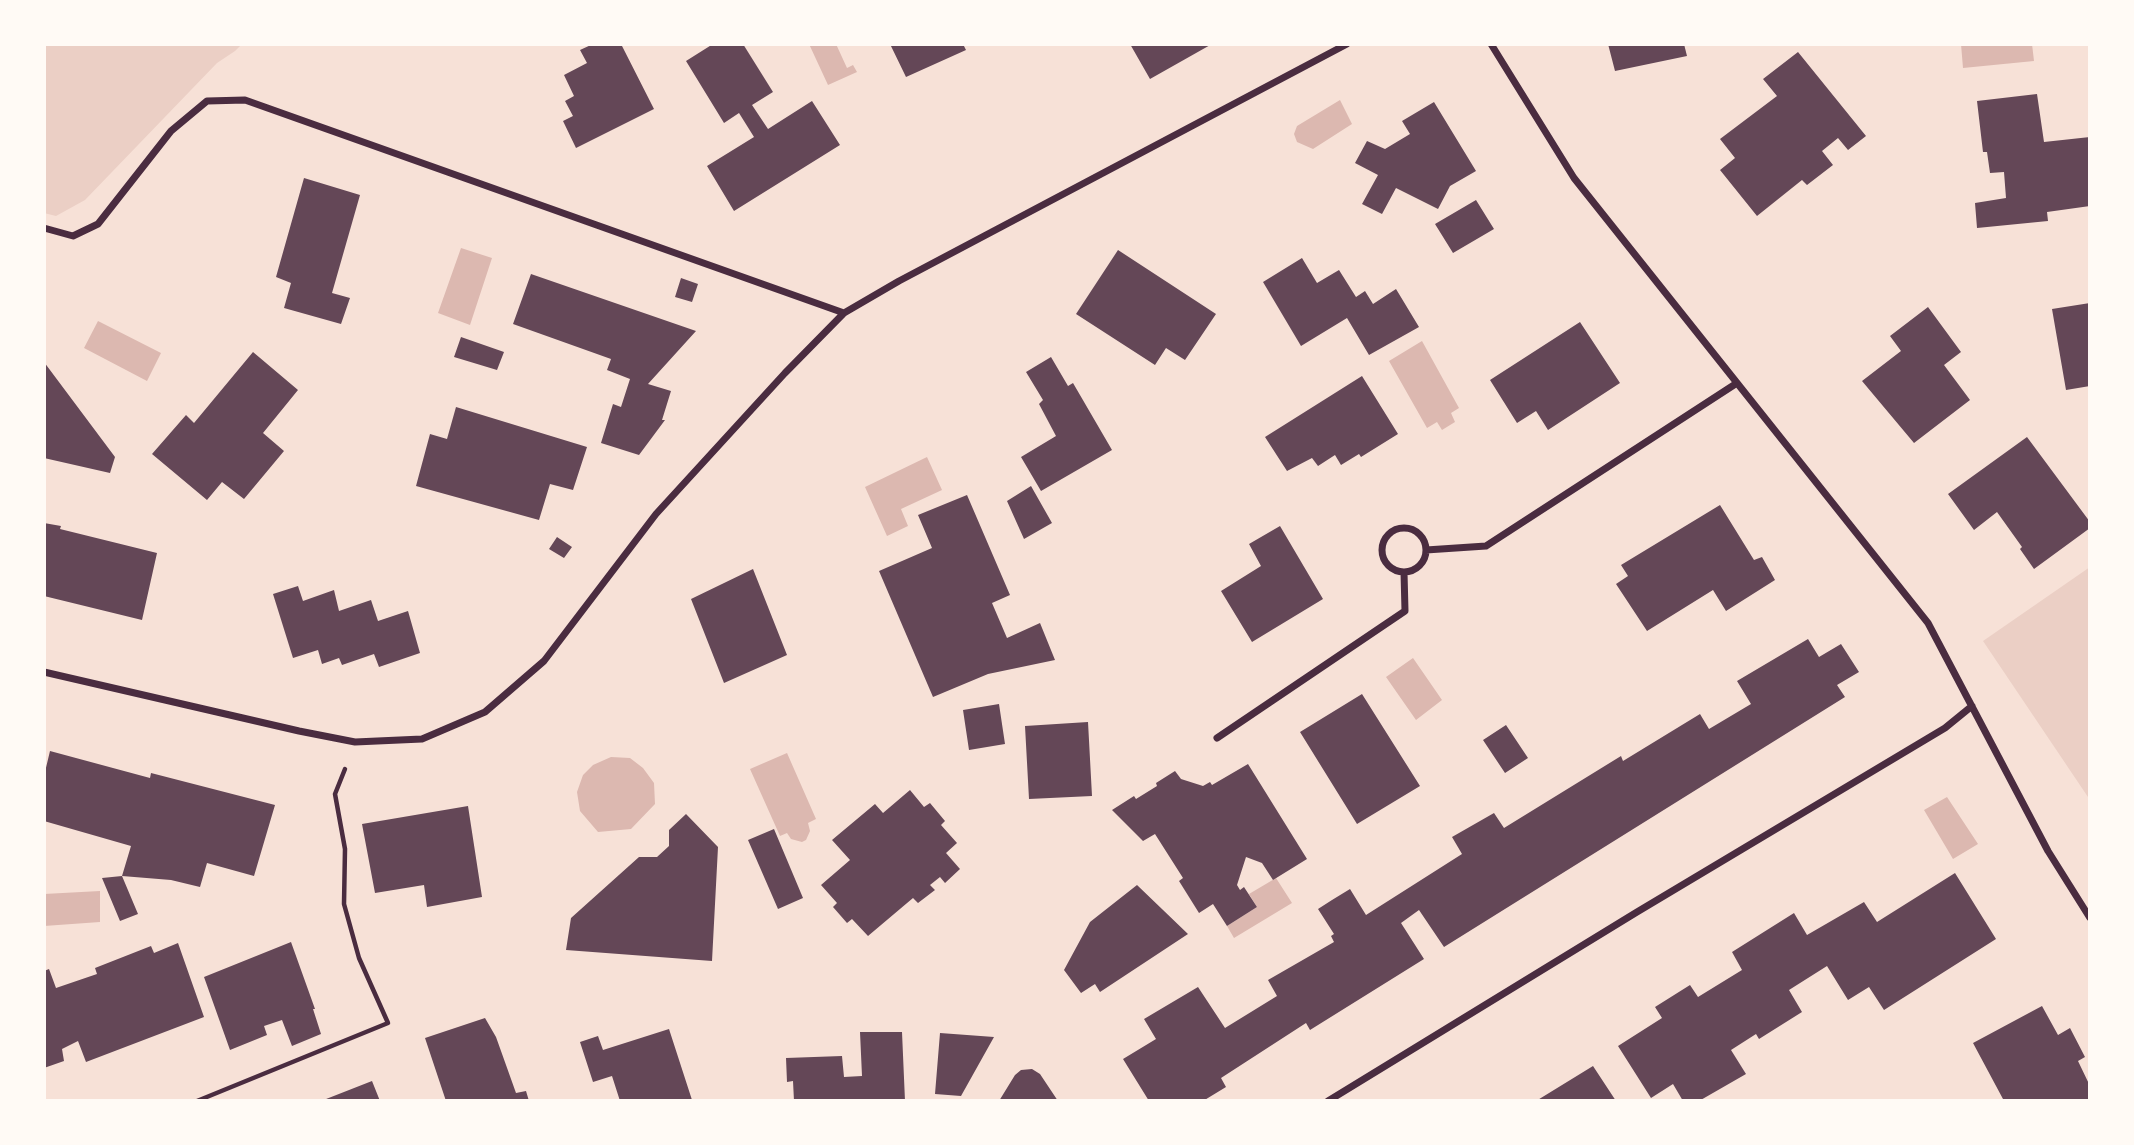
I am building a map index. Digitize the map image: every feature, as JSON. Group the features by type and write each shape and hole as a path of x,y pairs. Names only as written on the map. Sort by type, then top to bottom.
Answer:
{"street":[{"path":"44,672 299,732 355,742 422,739 485,712 544,661 656,514 785,373 844,313 911,274 1348,44"},
{"path":"1491,44 1574,178 1928,623 2048,851 2090,918"},
{"path":"44,228 73,236 99,224 171,131 207,101 245,100 844,313"},
{"path":"1426,550 1486,546 1737,383"},
{"path":"1396,529 1413,530 1425,541 1426,550 1420,565 1404,572 1396,570 1384,558 1384,541 1396,529"},
{"path":"1217,738 1405,611 1404,572"},
{"path":"1328,1101 1945,728 1972,706"}],"path":[{"path":"197,1101 388,1023 359,958 344,904 345,849 335,794 355,742"}],"shaded area":[{"path":"44,44 242,44 217,63 85,200 56,216 44,213"},
{"path":"809,44 836,44 847,68 853,65 857,72 828,85"},
{"path":"1961,44 2032,44 2034,61 1963,68"},
{"path":"1340,100 1352,124 1313,149 1297,142 1294,134 1297,126"},
{"path":"461,248 492,258 470,325 438,313"},
{"path":"98,321 161,353 147,381 84,348"},
{"path":"1422,341 1459,408 1451,413 1455,422 1442,430 1437,422 1427,428 1389,361"},
{"path":"927,457 942,490 901,509 908,526 887,536 865,487"},
{"path":"2090,567 2090,800 1983,641"},
{"path":"1413,658 1442,700 1416,720 1386,677"},
{"path":"787,753 816,819 808,823 810,831 802,842 791,839 787,833 780,836 750,769"},
{"path":"611,757 630,758 643,768 654,783 655,804 631,829 598,832 580,811 577,792 583,775 593,765"},
{"path":"1947,797 1978,844 1953,859 1924,810"},
{"path":"1276,878 1292,903 1234,938 1227,926 1257,907 1249,894"},
{"path":"100,891 100,922 44,926 44,894"}],"building":[{"path":"593,44 621,44 654,109 576,148 563,121 573,116 565,101 574,96 564,75 587,63 580,50"},
{"path":"713,44 743,44 773,92 752,105 768,129 812,101 840,145 734,211 707,166 754,137 739,113 724,123 686,61"},
{"path":"890,44 963,44 966,50 906,77"},
{"path":"1130,44 1212,44 1150,79"},
{"path":"1608,44 1684,44 1687,56 1615,71"},
{"path":"1798,52 1866,136 1848,150 1838,138 1822,151 1833,165 1807,185 1802,180 1757,216 1720,170 1735,158 1720,139 1777,96 1763,79"},
{"path":"2037,94 2044,142 2090,137 2090,206 2047,212 2048,221 1977,228 1975,203 2006,198 2004,172 1990,173 1987,152 1983,152 1977,101"},
{"path":"1434,102 1476,171 1450,186 1438,209 1396,188 1382,214 1362,204 1378,175 1355,163 1367,141 1385,149 1410,134 1402,121"},
{"path":"304,178 360,195 332,293 350,298 341,324 284,308 291,283 276,277"},
{"path":"1476,200 1494,229 1453,253 1435,224"},
{"path":"1118,250 1216,314 1185,360 1166,348 1155,365 1076,314"},
{"path":"1302,258 1317,283 1339,270 1356,297 1365,291 1373,304 1396,289 1419,327 1369,355 1347,318 1301,346 1263,282"},
{"path":"531,274 696,331 648,384 671,391 662,420 665,420 639,455 601,443 613,404 621,407 630,379 607,370 611,359 513,324"},
{"path":"681,278 698,284 692,302 675,297"},
{"path":"2090,303 2090,386 2066,390 2052,309"},
{"path":"1928,307 1961,352 1944,365 1970,400 1914,443 1862,381 1901,351 1890,336"},
{"path":"1580,322 1620,383 1548,430 1536,411 1517,423 1490,380"},
{"path":"461,337 504,352 497,370 454,357"},
{"path":"253,352 298,390 263,433 284,451 244,499 222,482 207,500 152,454 186,415 194,423"},
{"path":"1051,357 1068,386 1073,383 1112,450 1041,491 1021,457 1056,436 1039,404 1043,400 1026,372"},
{"path":"44,362 115,457 110,473 44,458"},
{"path":"1362,376 1398,434 1361,457 1359,454 1341,465 1335,455 1318,466 1312,458 1287,471 1265,437"},
{"path":"456,407 587,447 573,490 550,484 539,520 416,486 430,434 447,439"},
{"path":"2027,437 2090,522 2090,528 2034,569 1997,512 1974,530 1948,494"},
{"path":"1031,486 1052,523 1024,539 1007,501"},
{"path":"967,495 1010,595 992,603 1007,638 1040,623 1055,660 988,674 933,697 879,571 932,548 918,515"},
{"path":"1720,505 1754,560 1762,557 1775,580 1726,611 1713,590 1647,631 1616,584 1628,576 1621,565"},
{"path":"44,523 157,553 142,620 44,596"},
{"path":"1280,526 1323,599 1252,642 1221,591 1261,566 1249,544"},
{"path":"557,537 572,547 564,558 549,549"},
{"path":"753,569 787,655 724,683 691,599"},
{"path":"298,586 303,601 334,590 339,611 371,600 378,621 408,611 420,653 379,667 374,654 342,665 339,658 322,664 318,650 293,658 273,594"},
{"path":"1808,639 1819,657 1841,644 1859,672 1837,685 1845,697 1444,947 1419,910 1401,923 1424,959 1310,1030 1306,1023 1221,1078 1226,1087 1203,1101 1149,1101 1123,1059 1156,1039 1144,1019 1198,987 1225,1028 1277,996 1268,980 1334,942 1331,936 1334,934 1318,909 1350,889 1366,915 1462,854 1452,837 1494,813 1504,828 1621,756 1623,761 1700,714 1709,729 1751,704 1737,681"},
{"path":"1362,694 1420,786 1357,824 1300,732"},
{"path":"999,704 1005,744 969,750 963,710"},
{"path":"1088,722 1092,796 1029,799 1025,726"},
{"path":"1506,725 1528,758 1505,773 1483,740"},
{"path":"50,751 150,778 151,773 275,805 254,876 207,863 200,887 171,880 122,876 131,846 44,821 44,776"},
{"path":"1248,764 1307,859 1273,880 1262,863 1246,857 1237,885 1240,890 1244,887 1257,907 1227,926 1213,904 1199,913 1179,881 1183,878 1155,834 1143,841 1112,810 1157,786 1156,783 1175,771 1181,779 1203,786 1210,782 1212,785"},
{"path":"910,790 924,807 930,803 945,821 941,825 957,843 946,853 960,869 945,883 940,877 930,885 935,890 918,903 913,898 868,936 852,919 847,923 833,907 837,903 821,885 850,860 832,840 875,804 883,813"},
{"path":"468,806 482,897 427,907 424,885 375,893 362,824"},
{"path":"686,814 718,847 712,961 566,950 571,918 639,857 657,857 669,846 669,830"},
{"path":"774,829 803,898 778,909 748,840"},
{"path":"1955,873 1996,939 1884,1010 1869,987 1848,1000 1827,966 1789,990 1802,1012 1759,1039 1756,1034 1731,1050 1746,1074 1699,1101 1683,1101 1673,1084 1651,1098 1618,1046 1662,1018 1655,1007 1690,985 1698,997 1742,970 1732,952 1794,913 1807,935 1864,902 1877,922"},
{"path":"122,876 138,914 120,921 102,878"},
{"path":"1137,885 1188,934 1100,992 1095,984 1081,993 1064,970 1090,922"},
{"path":"291,942 321,1034 292,1046 282,1020 264,1026 267,1035 230,1050 204,977"},
{"path":"178,943 204,1017 86,1062 78,1041 62,1049 64,1061 44,1068 44,971 49,969 56,988 97,974 95,968 151,946 154,953"},
{"path":"2042,1006 2058,1035 2070,1028 2085,1057 2078,1061 2090,1086 2090,1101 2003,1099 1973,1043"},
{"path":"485,1018 496,1037 516,1093 526,1091 529,1101 446,1101 425,1038"},
{"path":"669,1029 692,1100 620,1101 612,1076 593,1082 580,1042 598,1036 603,1050"},
{"path":"860,1032 902,1032 905,1101 794,1101 793,1081 787,1082 786,1058 842,1056 844,1077 862,1076"},
{"path":"940,1033 994,1037 961,1096 935,1094"},
{"path":"1593,1066 1616,1101 1536,1101"},
{"path":"1032,1069 1040,1074 1058,1101 999,1101 1015,1075 1021,1070"},
{"path":"372,1081 380,1101 321,1101"}]}
